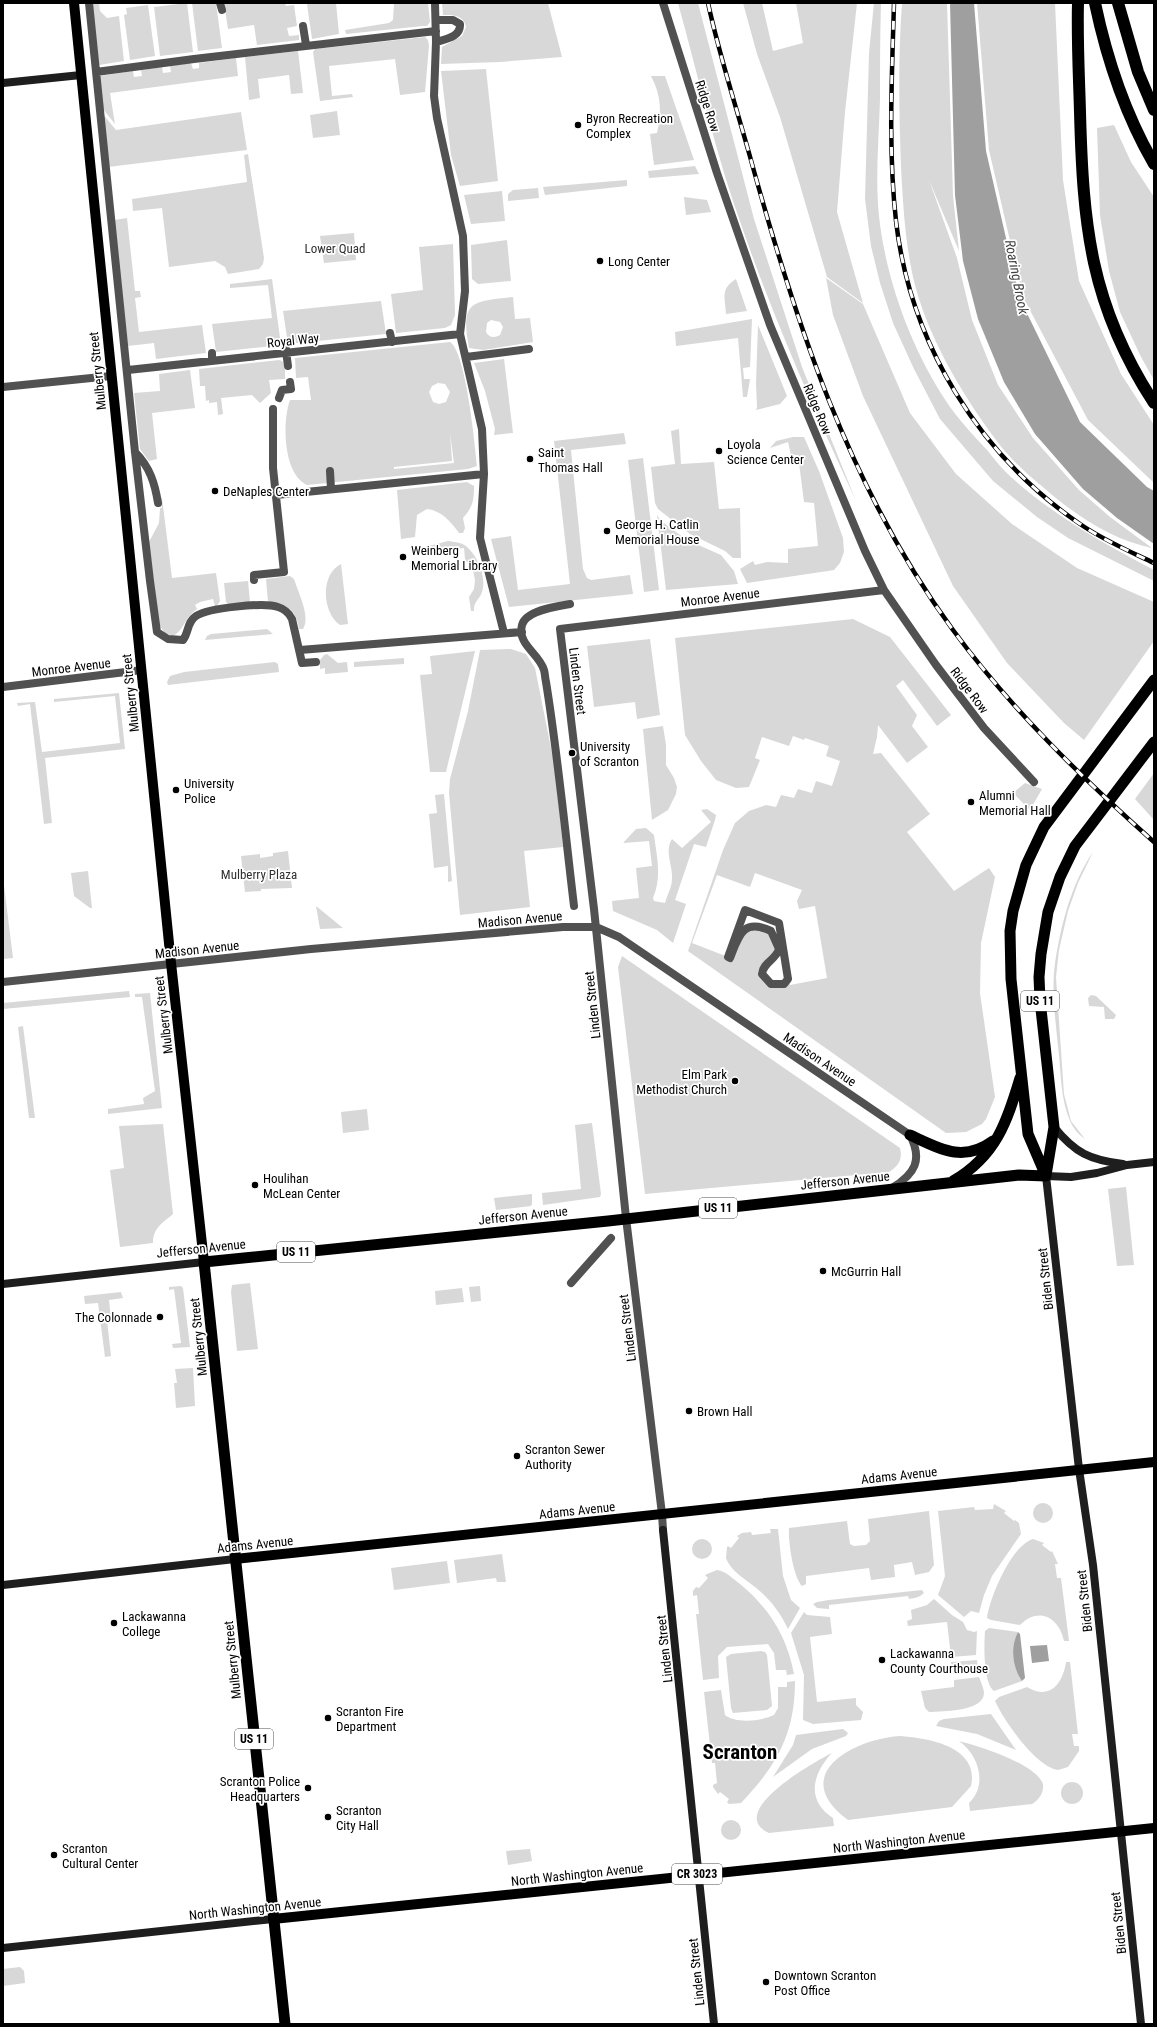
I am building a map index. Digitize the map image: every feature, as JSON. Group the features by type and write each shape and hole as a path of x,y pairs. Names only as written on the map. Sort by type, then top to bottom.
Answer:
{"highway":[{"path":"1078,3 1082,177 1087,233 1092,260 1107,313 1130,362 1154,403"},
{"path":"1095,3 1115,80 1136,130 1154,164"},
{"path":"1118,3 1128,44 1154,110"},
{"path":"1128,44 1154,91"},
{"name":"US 11","path":"949,1183 978,1163 997,1139 1010,1110 1021,1071 1011,979 1010,931 1013,911 1026,865 1044,827 1055,810 1154,680"},
{"name":"US 11","path":"1046,1176 1054,1127 1040,1000 1041,954 1048,912 1060,877 1075,846 1150,745"},
{"path":"1021,1071 1028,1134 1046,1176"},
{"path":"910,1135 939,1148 965,1153 986,1147 997,1139"},
{"name":"Jefferson Avenue","path":"204,1262 890,1190 1019,1175 1046,1176"},
{"name":"Mulberry Street","path":"204,1262 284,2024"}],"main road":[{"name":"Mulberry Street","path":"74,3 171,964 204,1262"},
{"path":"3,83 81,75"},
{"path":"1150,745 1154,736"},
{"path":"1054,1127 1074,1148 1089,1157 1097,1160 1127,1165"},
{"path":"1046,1176 1071,1176 1097,1173 1127,1165 1154,1162"},
{"name":"Biden Street","path":"1046,1176 1079,1469 1093,1565 1141,2024"},
{"name":"Jefferson Avenue","path":"3,1284 204,1262"},
{"name":"Adams Avenue","path":"3,1585 235,1559 1154,1462"},
{"name":"Linden Street","path":"663,1530 714,2024"},
{"name":"North Washington Avenue","path":"3,1948 699,1874 1154,1828"}],"street":[{"path":"89,3 128,370 135,452 150,581 158,632 168,639 183,640 190,622 194,618 213,609 278,606 289,613 292,619 302,663 315,655 522,632"},
{"path":"435,3 436,42 434,93 436,111 463,236 465,291 460,334 482,428 484,474 480,538 504,633"},
{"name":"Ridge Row","path":"663,3 715,165 770,325 865,551 884,590 936,665 984,728 1034,782"},
{"path":"436,20 453,20 460,24 456,35 450,39 436,42"},
{"path":"303,26 306,45"},
{"path":"96,72 306,45 436,31"},
{"name":"Royal Way","path":"128,370 212,357 286,348 391,338 460,334"},
{"path":"286,348 288,366"},
{"path":"466,357 529,349"},
{"path":"3,386 111,376"},
{"path":"279,398 282,390 291,389 290,382"},
{"path":"254,580 254,575 284,572 273,468 273,409"},
{"path":"135,452 144,461 150,473 158,503"},
{"path":"330,471 331,489"},
{"path":"276,495 484,474"},
{"name":"Monroe Avenue","path":"560,629 884,590"},
{"path":"570,604 545,608 530,616 522,623 522,632 524,642 544,669 558,755 574,906"},
{"name":"Linden Street","path":"560,629 596,927 626,1218 663,1530"},
{"path":"300,650 315,655"},
{"name":"Monroe Avenue","path":"3,687 142,670"},
{"path":"745,910 779,923 788,979 784,984 775,985 771,984 762,974 764,967 776,955 779,949 771,931 763,927 754,925 745,929 737,939 730,958 728,957 745,910"},
{"name":"Madison Avenue","path":"3,982 366,944 563,927 596,927 620,936 910,1135"},
{"path":"890,1190 906,1178 916,1162 916,1149 910,1135"},
{"path":"571,1284 611,1238"}],"green space":[{"path":"92,3 99,3 100,11 107,18 119,16 124,61 99,65"},
{"path":"187,3 193,52 160,56 154,7"},
{"path":"192,3 216,3 222,48 198,51"},
{"path":"224,3 285,3 286,6 294,5 297,26 287,28 289,36 299,35 299,40 257,45 254,25 228,29"},
{"path":"336,3 339,34 312,39 307,4"},
{"path":"394,3 428,3 430,22 427,26 346,34 345,30 389,23 393,20"},
{"path":"442,3 548,3 562,57 500,62 441,64 442,47 462,36 466,27 463,20 458,16 443,15"},
{"path":"678,3 698,3 754,219 802,367 856,501 796,367 755,264 724,174"},
{"path":"743,3 762,3 773,51 803,43 796,3 857,3 845,112 837,212 863,303 827,277 780,117 757,54"},
{"path":"874,3 881,3 880,99 877,172 879,216 882,240 894,289 902,313 922,359 933,380 951,408 1008,474 1044,504 1080,528 1116,550 1154,570 1154,581 1068,538 1037,517 993,481 940,419 914,369 893,323 880,283 871,246 865,199 869,53"},
{"path":"902,3 947,3 953,196 959,251 929,180 957,258 972,320 998,385 1033,438 1079,490 1110,517 1152,548 1108,533 1081,517 1018,466 1001,447 970,403 946,362 936,341 919,298 913,277 905,222 899,105 899,64"},
{"path":"977,3 1055,3 1063,180 1079,281 1121,374 1154,425 1154,483 1088,420 1023,297 989,150"},
{"path":"148,5 155,56 130,60 124,15 127,14 126,8"},
{"path":"425,37 428,40 429,46 425,92 400,95 395,59 329,66 332,96 352,94 353,97 320,101 313,52 315,49"},
{"path":"298,51 303,93 291,94 289,75 258,79 260,98 249,100 245,57"},
{"path":"236,58 238,76 110,93 115,124 103,109 100,76 133,71 134,77 142,76 141,70 162,67 163,73 171,72 170,66 191,63 193,69 199,68 199,63"},
{"path":"486,69 498,181 460,186 451,155 441,71"},
{"path":"651,76 665,76 694,160 654,165 650,134 657,133 660,118 660,104 657,90"},
{"path":"337,111 340,135 313,138 310,115"},
{"path":"241,112 247,150 108,167 102,113 116,130"},
{"path":"1114,125 1131,162 1154,197 1154,380 1141,357 1120,312 1109,271 1100,215 1097,128"},
{"path":"248,154 264,258 263,264 259,269 228,274 225,267 215,261 169,267 162,208 133,211 132,199 247,182 244,155"},
{"path":"695,166 699,174 649,178 648,171"},
{"path":"627,180 627,186 545,195 543,187"},
{"path":"538,188 539,198 508,201 508,194 513,190"},
{"path":"502,191 505,221 471,224 464,195"},
{"path":"684,197 707,200 711,212 686,215"},
{"path":"127,218 135,291 140,291 141,297 135,298 139,332 202,325 206,353 156,359 154,343 128,346 114,220"},
{"name":"Lower Quad","path":"354,233 356,260 324,263 320,236"},
{"path":"507,240 511,281 478,284 472,279 471,245"},
{"path":"453,244 455,315 451,325 445,328 396,333 391,294 423,290 419,247"},
{"path":"826,278 863,304 910,413 956,474 1012,524 1077,568 1154,602 1154,641 1084,740 1064,723 1007,663 953,586 863,396 833,315"},
{"path":"272,279 281,345 216,352 212,324 272,318 268,285 230,288 230,284"},
{"path":"736,279 747,311 726,314 726,290 728,286"},
{"path":"513,297 515,319 530,318 533,342 483,350 469,348 466,320 468,312 472,306 488,300","holes":["491,320 500,322 503,327 500,335 496,337 490,336 486,332 487,323"]},
{"path":"381,301 386,334 288,344 283,311"},
{"path":"752,319 750,367 743,368 744,379 750,379 747,397 743,397 738,338 676,346 675,332"},
{"path":"758,325 787,396 780,404 756,410 757,407 756,383"},
{"path":"450,342 456,349 465,380 472,420 477,466 468,469 307,485 299,479 293,470 286,447 286,421 290,400 311,400 308,377 296,378 295,358","holes":["438,383 445,384 450,392 446,402 439,404 433,402 429,392 432,386","450,433 454,463 394,469 394,467 452,461"]},
{"path":"504,359 513,433 494,435 495,429 485,391 474,363"},
{"path":"279,360 285,365 285,379 269,380 271,393 260,403 252,395 221,398 223,414 218,415 217,402 209,403 209,400 206,401 205,386 200,386 199,369"},
{"path":"190,370 195,408 152,413 157,459 149,461 140,449 134,393 160,391 159,374"},
{"path":"679,429 681,464 714,462 719,509 740,508 741,558 733,558 725,551 690,534 658,509 655,503 651,467 675,464 671,431"},
{"path":"624,433 626,444 571,450 583,569 587,578 591,580 630,575 633,594 509,607 491,539 511,536 518,590 570,584 554,441"},
{"path":"793,437 804,437 819,471 843,538 844,552 840,563 834,570 747,583 740,569 753,561 755,565 767,562 788,563 788,549 818,546 814,503 804,502 798,455 791,455 788,442 770,448 776,441"},
{"path":"643,458 659,590 644,592 628,460"},
{"path":"467,482 474,486 474,495 471,507 463,518 465,528 463,533 459,533 441,514 427,509 417,515 415,537 401,539 397,490"},
{"path":"160,498 162,498 172,578 216,573 220,601 217,606 215,606 213,599 200,602 195,605 197,609 193,612 180,630 173,636 165,633 159,625 149,542 159,523 160,508 162,508"},
{"path":"657,515 661,521 687,540 721,555 734,571 738,584 666,590"},
{"path":"448,541 460,543 466,546 474,555 480,567 483,586 474,611 471,611 469,597 474,589 475,580 473,570 465,559 464,548 421,553 429,546"},
{"path":"341,564 348,624 340,625 330,612 326,594 329,576 334,569"},
{"path":"290,576 294,579 305,611 306,618 303,629 299,629 296,617 290,609 280,604 268,602 266,579"},
{"path":"248,581 250,602 229,605 226,602 224,583"},
{"path":"853,619 890,637 951,715 937,726 903,680 896,686 917,715 912,726 928,747 907,763 878,725 873,754 881,753 930,814 907,832 954,891 989,868 995,877 981,943 980,993 995,1097 986,1119 982,1124 966,1132 946,1133 688,951 723,850 735,823 749,811 766,805 776,807 781,795 794,798 798,789 812,793 816,781 832,786 840,761 826,756 829,746 805,738 804,740 793,736 789,746 762,737 755,758 760,760 749,787 736,788 716,780 701,761 685,735 675,638","holes":["755,873 802,890 797,901 799,909 815,906 827,978 790,985 788,979 771,984 764,967 779,949 763,927 745,929 728,957 692,943 717,875 750,887"]},
{"path":"267,629 273,634 205,640 207,636 211,634"},
{"path":"650,639 660,715 637,719 635,702 594,707 587,646"},
{"path":"511,649 526,654 535,668 555,768 563,847 524,851 530,907 460,915 449,793 450,779 468,711 480,650"},
{"path":"475,651 446,772 430,772 420,675 432,674 430,656"},
{"path":"327,654 338,663 347,662 348,672 325,674 325,668 320,669 320,660"},
{"path":"404,658 404,664 354,667 354,662"},
{"path":"275,662 278,664 279,672 168,685 167,682 170,676 184,672"},
{"path":"119,693 125,749 45,758 52,823 44,824 30,704 18,706 17,703 35,702 42,752 120,743 115,696 54,702 54,699"},
{"path":"663,726 666,745 666,765 674,778 677,787 676,794 668,810 652,820 643,729"},
{"path":"1154,773 1154,820 1135,799"},
{"path":"1025,783 1042,789 1030,810 1013,793"},
{"path":"444,794 452,881 448,882 448,866 434,868 429,814 437,813 435,795"},
{"path":"707,809 716,815 715,820 706,847 694,844 675,900 686,904 673,943 657,930 613,911 612,901 639,898 636,868 652,866 649,841 623,843 636,829 646,828 654,835 658,874 656,890 653,898 654,901 665,903 672,882 669,848 672,839 682,848 711,822 701,810"},
{"name":"Mulberry Plaza","path":"288,851 292,888 261,889 261,891 245,892 241,856 260,854 260,858 273,856 273,853"},
{"path":"1093,852 1078,883 1068,911 1059,950 1056,977 1064,1094 1071,1121 1085,1139 1078,1133 1070,1121 1065,1105 1055,1021 1054,974 1057,949 1068,905 1085,864"},
{"path":"88,871 92,908 74,896 71,873"},
{"path":"3,877 13,958 3,959"},
{"path":"316,906 343,928 320,929"},
{"path":"622,956 900,1148 901,1156 897,1165 889,1172 645,1194 618,967"},
{"path":"129,991 130,997 3,1009 3,1003"},
{"path":"150,993 162,1108 108,1114 108,1109 144,1104 143,1098 155,1091 142,997 135,997 135,994"},
{"path":"1091,995 1096,996 1116,1015 1114,1019 1105,1019 1104,1007 1089,1006 1088,998"},
{"path":"23,1026 35,1118 29,1118 18,1027"},
{"path":"367,1109 369,1130 343,1133 341,1112"},
{"path":"592,1123 601,1194 600,1197 543,1205 542,1193 581,1189 575,1125"},
{"path":"163,1124 173,1214 157,1229 153,1237 153,1243 120,1247 110,1170 124,1168 119,1126"},
{"path":"1126,1187 1134,1265 1117,1266 1108,1189"},
{"path":"532,1194 531,1206 496,1210 494,1198"},
{"path":"250,1283 258,1349 237,1351 231,1292 232,1285"},
{"path":"181,1286 183,1288 190,1347 173,1348 172,1344 181,1343 174,1289 169,1290 169,1287"},
{"path":"480,1286 481,1301 471,1302 469,1287"},
{"path":"462,1288 464,1302 436,1305 435,1291"},
{"path":"121,1292 123,1298 109,1300 111,1319 107,1320 111,1356 105,1357 98,1303 85,1304 84,1296"},
{"path":"193,1368 195,1406 176,1408 174,1383 177,1383 175,1369"},
{"path":"1043,1503 1050,1506 1053,1513 1050,1520 1043,1523 1036,1520 1033,1513 1036,1506"},
{"path":"994,1504 1006,1511 1004,1513 1019,1523 1021,1534 992,1576 984,1595 979,1613 971,1611 964,1617 938,1595 945,1576 938,1511 974,1507 975,1510 993,1509"},
{"path":"929,1511 934,1565 929,1572 915,1575 912,1562 894,1565 895,1577 871,1580 869,1568 806,1576 806,1584 802,1586 799,1581 792,1558 789,1541 789,1528 847,1521 850,1544 854,1546 866,1545 870,1541 868,1519"},
{"path":"770,1529 778,1529 783,1576 791,1600 800,1608 788,1629 770,1601 758,1589 737,1573 726,1558 727,1547 728,1546 731,1548 739,1538 737,1536 742,1533 751,1532 752,1535 771,1533"},
{"path":"702,1539 709,1542 712,1549 709,1556 702,1559 695,1556 692,1549 695,1542"},
{"path":"1033,1539 1044,1543 1042,1545 1051,1552 1052,1551 1058,1564 1055,1564 1057,1578 1061,1578 1069,1641 1064,1641 1058,1626 1047,1617 1034,1616 1027,1619 1020,1625 987,1618 992,1598 1003,1573 1017,1551"},
{"path":"502,1554 506,1582 497,1582 496,1578 457,1583 454,1560"},
{"path":"447,1561 450,1583 394,1590 391,1568"},
{"path":"717,1570 726,1574 740,1584 768,1613 787,1647 794,1674 787,1675 786,1670 776,1670 774,1653 768,1644 727,1647 718,1656 719,1678 703,1680 696,1614 699,1614 697,1595 693,1596 693,1591 696,1587 699,1588 708,1578 705,1575"},
{"path":"922,1590 924,1593 909,1599 908,1596 829,1605 829,1609 817,1608 813,1604 829,1600"},
{"path":"934,1599 952,1615 963,1622 967,1630 974,1632 977,1631 976,1655 951,1657 947,1622 908,1626 907,1621 912,1619 911,1610 927,1605"},
{"path":"804,1612 807,1615 830,1617 832,1634 810,1637 817,1702 856,1698 856,1705 863,1712 861,1720 813,1724 803,1720 804,1675 791,1633"},
{"path":"989,1628 1018,1632 1015,1638 1013,1657 1016,1669 1022,1681 994,1691 988,1680 985,1663 985,1631"},
{"path":"761,1651 765,1652 767,1655 772,1706 767,1710 733,1713 731,1708 726,1657 731,1654"},
{"path":"977,1660 978,1670 953,1674 951,1662"},
{"path":"1066,1662 1070,1662 1078,1734 1072,1734 1074,1746 1079,1746 1079,1751 1068,1767 1058,1770 1049,1767 1040,1761 1031,1752 1013,1731 999,1710 995,1701 999,1697 1027,1687 1035,1691 1049,1691 1054,1688 1062,1677"},
{"path":"979,1677 984,1692 982,1699 978,1703 971,1707 953,1711 929,1712 925,1708 921,1691 954,1687 954,1680"},
{"path":"795,1681 792,1717 782,1748 765,1775 741,1803 729,1804 727,1802 729,1799 720,1792 718,1794 713,1787 713,1785 717,1783 715,1763 712,1763 704,1692 721,1690 725,1715 735,1720 749,1721 774,1715 778,1708 778,1687 787,1687 787,1682"},
{"path":"991,1714 1016,1750 977,1734 936,1726 939,1721 944,1719"},
{"path":"843,1729 848,1733 846,1736 812,1749 773,1777 793,1745 796,1735"},
{"path":"900,1736 937,1742 960,1753 968,1762 972,1772 971,1786 952,1807 848,1820 831,1804 824,1788 825,1774 834,1762 847,1752 863,1744"},
{"path":"959,1741 1006,1757 1030,1770 1043,1784 1043,1790 1040,1796 1032,1804 970,1811 969,1803 975,1796 978,1788 979,1770 972,1754"},
{"path":"832,1753 820,1769 815,1786 815,1795 818,1803 824,1811 833,1818 834,1826 769,1833 758,1824 758,1813 765,1801 778,1788 793,1776"},
{"path":"1072,1782 1076,1783 1082,1789 1082,1797 1076,1803 1072,1804 1068,1803 1062,1797 1061,1793 1062,1789 1068,1783"},
{"path":"727,1820 735,1820 741,1826 741,1834 735,1840 727,1840 721,1834 721,1826"},
{"path":"530,1849 532,1861 508,1865 506,1851"},
{"path":"20,1967 24,1971 25,1983 3,1986 3,1969"}],"shaded area":[{"path":"950,3 974,3 986,151 1020,299 1080,422 1147,487 1154,491 1154,544 1117,518 1083,489 1035,434 1004,382 978,319 963,261 955,195"},
{"path":"1018,1632 1020,1634 1025,1678 1022,1681 1016,1670 1013,1657 1015,1638"},
{"path":"1047,1645 1049,1661 1032,1663 1030,1646"}],"railway":[{"path":"708,3 722,60 767,216 806,340 829,401 855,461 884,519 916,576 975,659 1023,715 1048,741 1100,793 1154,842"},
{"path":"894,3 891,140 896,221 904,266 916,310 934,352 955,392 981,430 1011,465 1044,496 1080,524 1107,540 1154,563"}],"place":[{"name":"Byron Recreation Complex","path":"578,125"},
{"name":"Long Center","path":"600,261"},
{"name":"Loyola Science Center","path":"719,451"},
{"name":"Saint Thomas Hall","path":"530,459"},
{"name":"DeNaples Center","path":"215,491"},
{"name":"George H. Catlin Memorial House","path":"607,531"},
{"name":"Weinberg Memorial Library","path":"403,557"},
{"name":"University of Scranton","path":"572,753"},
{"name":"University Police","path":"176,790"},
{"name":"Alumni Memorial Hall","path":"971,802"},
{"name":"Elm Park Methodist Church","path":"735,1081"},
{"name":"Houlihan McLean Center","path":"255,1185"},
{"name":"McGurrin Hall","path":"823,1271"},
{"name":"The Colonnade","path":"160,1317"},
{"name":"Brown Hall","path":"689,1411"},
{"name":"Scranton Sewer Authority","path":"517,1456"},
{"name":"Lackawanna College","path":"114,1623"},
{"name":"Lackawanna County Courthouse","path":"882,1660"},
{"name":"Scranton Fire Department","path":"328,1718"},
{"name":"Scranton Police Headquarters","path":"308,1788"},
{"name":"Scranton City Hall","path":"328,1817"},
{"name":"Scranton Cultural Center","path":"54,1855"},
{"name":"Downtown Scranton Post Office","path":"766,1982"}],"district":[{"name":"Scranton","path":"740,1752"}],"water label":[{"name":"Roaring Brook","path":"1017,277"}]}
